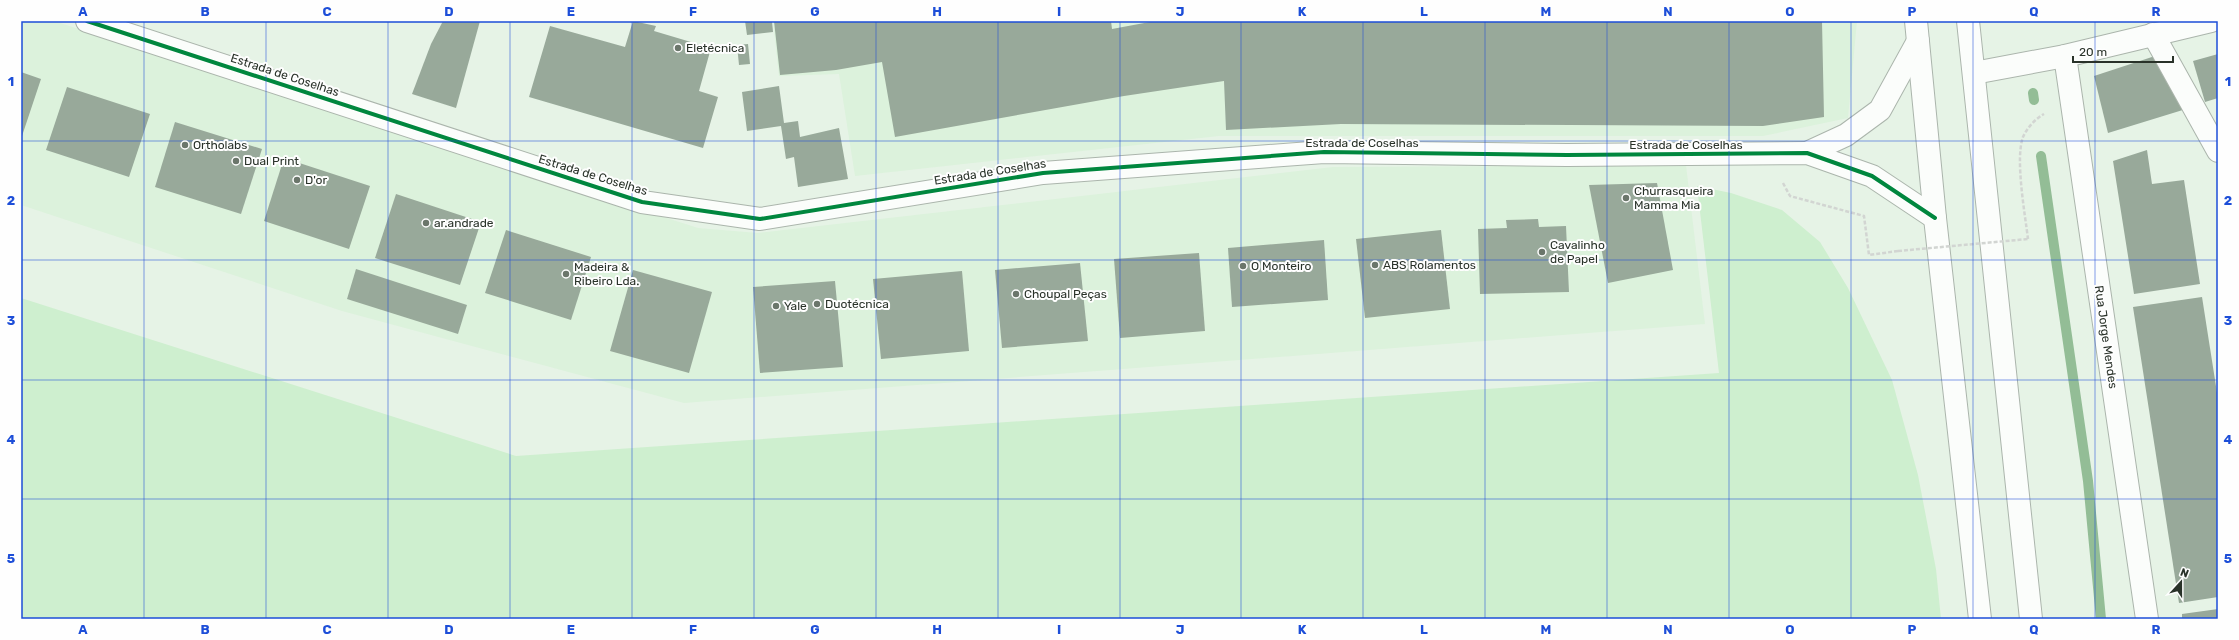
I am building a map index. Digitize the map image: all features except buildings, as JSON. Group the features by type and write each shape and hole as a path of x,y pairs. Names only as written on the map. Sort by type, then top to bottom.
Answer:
{"street":[{"name":"Estrada de Coselhas","path":"87,21 642,202 760,219 1043,173 1324,152 1567,155 1807,153 1872,176 1935,218"},
{"path":"1968,21 2031,619"},
{"path":"1974,73 2065,56 2210,21"},
{"name":"Estrada de Coselhas","path":"1807,153 1846,135 1880,110 1917,31"},
{"path":"1917,31 1935,218 1980,619"},
{"path":"2153,34 2218,151"},
{"name":"Rua Jorge Mendes","path":"2065,56 2147,619"}],"path":[{"path":"1790,196 1864,216 1869,255 2028,239 2020,157 2023,137 2036,118 2071,100"}],"shaded area":[{"path":"21,21 54,21 698,228 758,233 1333,167 1686,165 1705,324 684,403 342,311 21,205"},
{"path":"773,21 1857,21 1848,118 1763,136 1219,136 855,176 839,74 779,76"},
{"path":"1697,186 1731,193 1782,210 1820,242 1848,288 1892,380 1918,475 1936,569 1941,619 21,619 21,298 516,456 1719,373"}],"waterway":[{"path":"2033,93 2034,100"},
{"path":"2041,156 2088,481 2101,619"}],"cycle path":[{"path":"87,21 642,202 760,219 1043,173 1324,152 1567,155 1807,153 1872,176 1935,218"}],"place":[{"name":"Eletécnica","path":"678,48"},
{"name":"Ortholabs","path":"185,145"},
{"name":"Dual Print","path":"236,161"},
{"name":"D'or","path":"297,180"},
{"name":"Churrasqueira Mamma Mia","path":"1626,198"},
{"name":"ar.andrade","path":"426,223"},
{"name":"Cavalinho de Papel","path":"1542,252"},
{"name":"ABS Rolamentos","path":"1375,265"},
{"name":"O Monteiro","path":"1243,266"},
{"name":"Madeira & Ribeiro Lda.","path":"566,274"},
{"name":"Choupal Peças","path":"1016,294"},
{"name":"Duotécnica","path":"817,304"},
{"name":"Yale","path":"776,306"}]}
